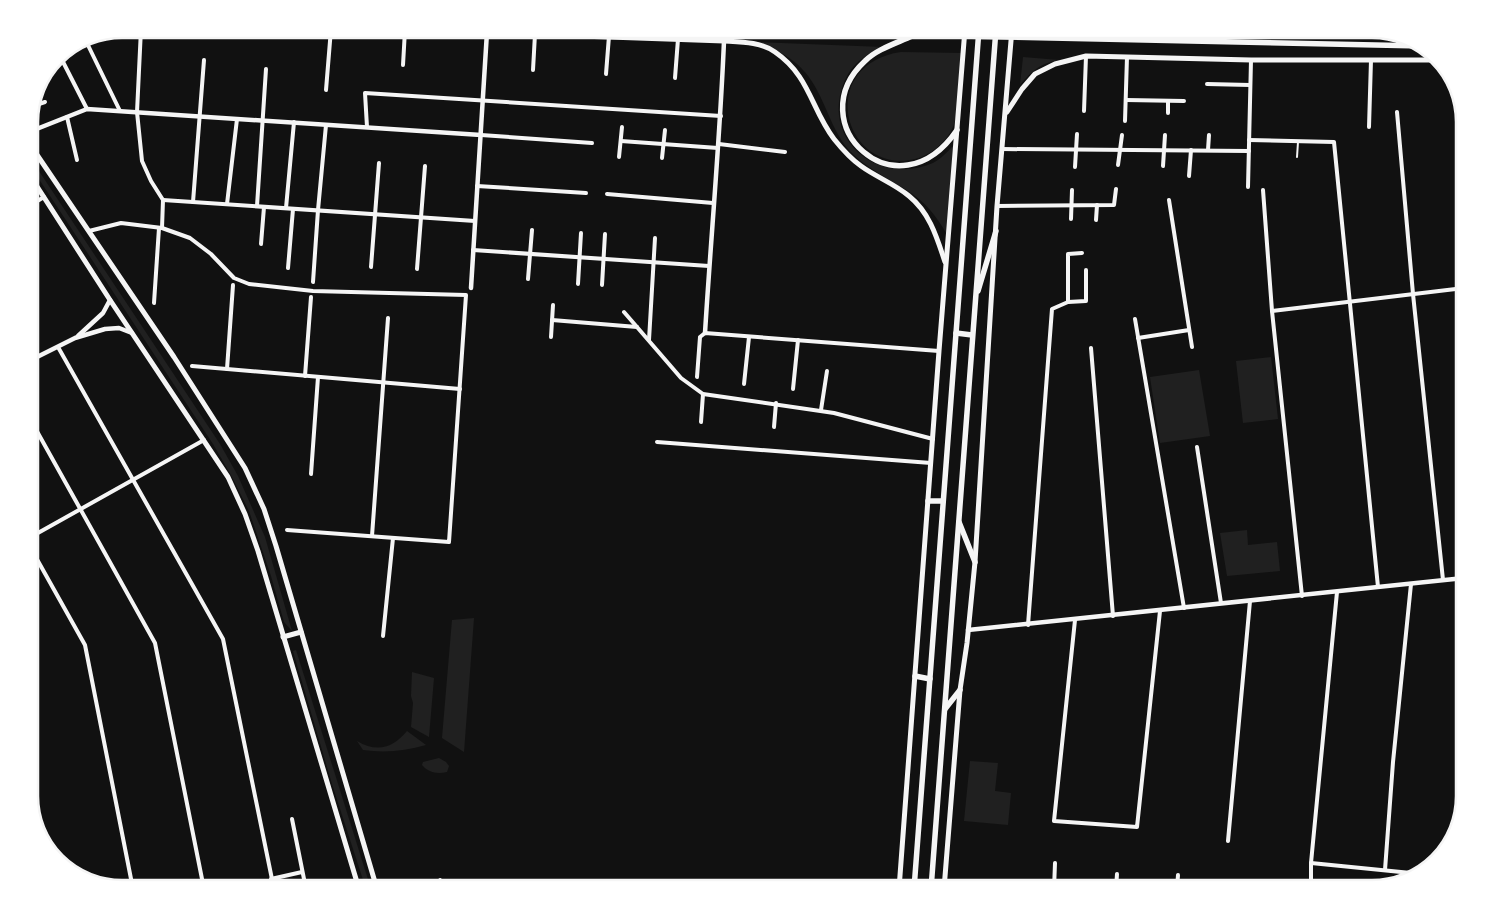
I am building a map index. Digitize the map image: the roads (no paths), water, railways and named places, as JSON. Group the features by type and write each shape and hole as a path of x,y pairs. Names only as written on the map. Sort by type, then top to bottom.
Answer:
{"main road":[{"path":"655,38 751,42 774,51 791,65 804,82 833,137 846,152 860,166 908,195 917,203 936,233 946,265"},
{"path":"910,38 866,59 853,74 848,82 843,100 845,123 848,132 858,147 871,157 888,165 905,165 927,159 941,150 957,130"},
{"path":"900,881 938,351 964,38"},
{"path":"915,881 978,38"},
{"path":"932,881 995,38"},
{"path":"945,881 960,690 975,562 996,231 1011,38"},
{"path":"1021,38 1406,46"},
{"path":"1006,115 1022,89 1035,74 1054,64 1086,56 1251,60 1429,60"},
{"path":"38,156 174,357 245,468 264,509 376,881"},
{"path":"38,187 110,300 205,440 228,477 245,514 258,551 357,881"},
{"path":"975,302 996,231"},
{"path":"956,333 972,335"},
{"path":"928,501 943,501"},
{"path":"958,520 975,562"},
{"path":"283,637 301,632"},
{"path":"915,676 930,679"},
{"path":"945,709 960,690"}],"street":[{"path":"141,38 137,112 142,161 151,181 163,200 154,303"},
{"path":"326,90 330,38"},
{"path":"403,65 405,38"},
{"path":"471,288 487,38"},
{"path":"533,70 536,38"},
{"path":"606,74 609,38"},
{"path":"675,78 678,39"},
{"path":"705,333 713,203 721,116 724,40"},
{"path":"88,45 120,110"},
{"path":"1084,112 1086,56"},
{"path":"1125,122 1127,57"},
{"path":"193,202 204,60"},
{"path":"1248,187 1251,60"},
{"path":"1369,127 1371,60"},
{"path":"63,61 87,109"},
{"path":"257,206 266,69"},
{"path":"1207,84 1250,85"},
{"path":"367,128 365,93 721,116"},
{"path":"1126,100 1184,101"},
{"path":"1168,101 1168,113"},
{"path":"40,104 45,102"},
{"path":"38,128 87,109 592,143"},
{"path":"1397,112 1443,580"},
{"path":"67,117 77,160"},
{"path":"226,204 237,118"},
{"path":"286,208 294,122"},
{"path":"313,282 326,125"},
{"path":"620,157 622,127"},
{"path":"662,158 665,130"},
{"path":"1076,167 1077,134"},
{"path":"1208,150 1209,134"},
{"path":"1118,165 1122,135"},
{"path":"1163,166 1165,135"},
{"path":"1249,140 1334,142 1378,587"},
{"path":"621,141 718,146 785,152"},
{"path":"1002,149 1249,150"},
{"path":"1189,176 1191,150"},
{"path":"371,267 379,163"},
{"path":"417,269 425,166"},
{"path":"477,186 586,193"},
{"path":"998,206 1114,205 1116,188"},
{"path":"1071,220 1072,190"},
{"path":"1263,190 1272,311 1302,596"},
{"path":"607,194 713,203"},
{"path":"38,201 45,197"},
{"path":"163,200 475,220"},
{"path":"1169,200 1192,347"},
{"path":"1096,220 1097,205"},
{"path":"261,244 264,207"},
{"path":"288,268 293,209"},
{"path":"88,230 121,223 161,228 190,238 211,254 234,278 249,284 313,291 466,295 449,542 287,530"},
{"path":"528,279 532,230"},
{"path":"578,284 581,233"},
{"path":"602,285 605,234"},
{"path":"649,340 655,238"},
{"path":"473,250 709,266"},
{"path":"1068,302 1068,254 1082,253"},
{"path":"1028,625 1052,309 1068,302 1086,301 1086,270"},
{"path":"227,369 233,286"},
{"path":"1272,311 1455,289"},
{"path":"305,376 312,297"},
{"path":"75,338 103,313 110,300"},
{"path":"551,337 553,305"},
{"path":"624,312 681,378 703,394 821,410 933,439"},
{"path":"372,536 388,318"},
{"path":"1135,319 1184,608"},
{"path":"552,320 637,327"},
{"path":"38,356 75,338 113,327 133,334"},
{"path":"1138,338 1190,330"},
{"path":"697,377 700,337 705,333 938,351"},
{"path":"744,384 749,336"},
{"path":"793,389 798,340"},
{"path":"58,346 223,639 272,879 302,872"},
{"path":"1092,348 1113,616"},
{"path":"192,366 460,389"},
{"path":"821,410 827,370"},
{"path":"310,474 318,377"},
{"path":"701,422 703,394"},
{"path":"774,427 776,403"},
{"path":"38,433 154,643 202,881"},
{"path":"38,533 205,440"},
{"path":"657,442 931,463"},
{"path":"1197,447 1221,604"},
{"path":"383,636 393,538"},
{"path":"38,561 85,645 132,881"},
{"path":"968,630 1456,579"},
{"path":"1385,870 1393,762 1411,584"},
{"path":"1311,881 1311,863 1337,592"},
{"path":"1228,841 1250,601"},
{"path":"1075,620 1054,820 1137,827 1160,611"},
{"path":"292,819 304,881"},
{"path":"1054,881 1055,863"},
{"path":"1311,863 1406,872"},
{"path":"1117,874 1117,881"},
{"path":"1178,875 1178,881"}],"lane":[{"path":"1297,157 1298,141"}]}
